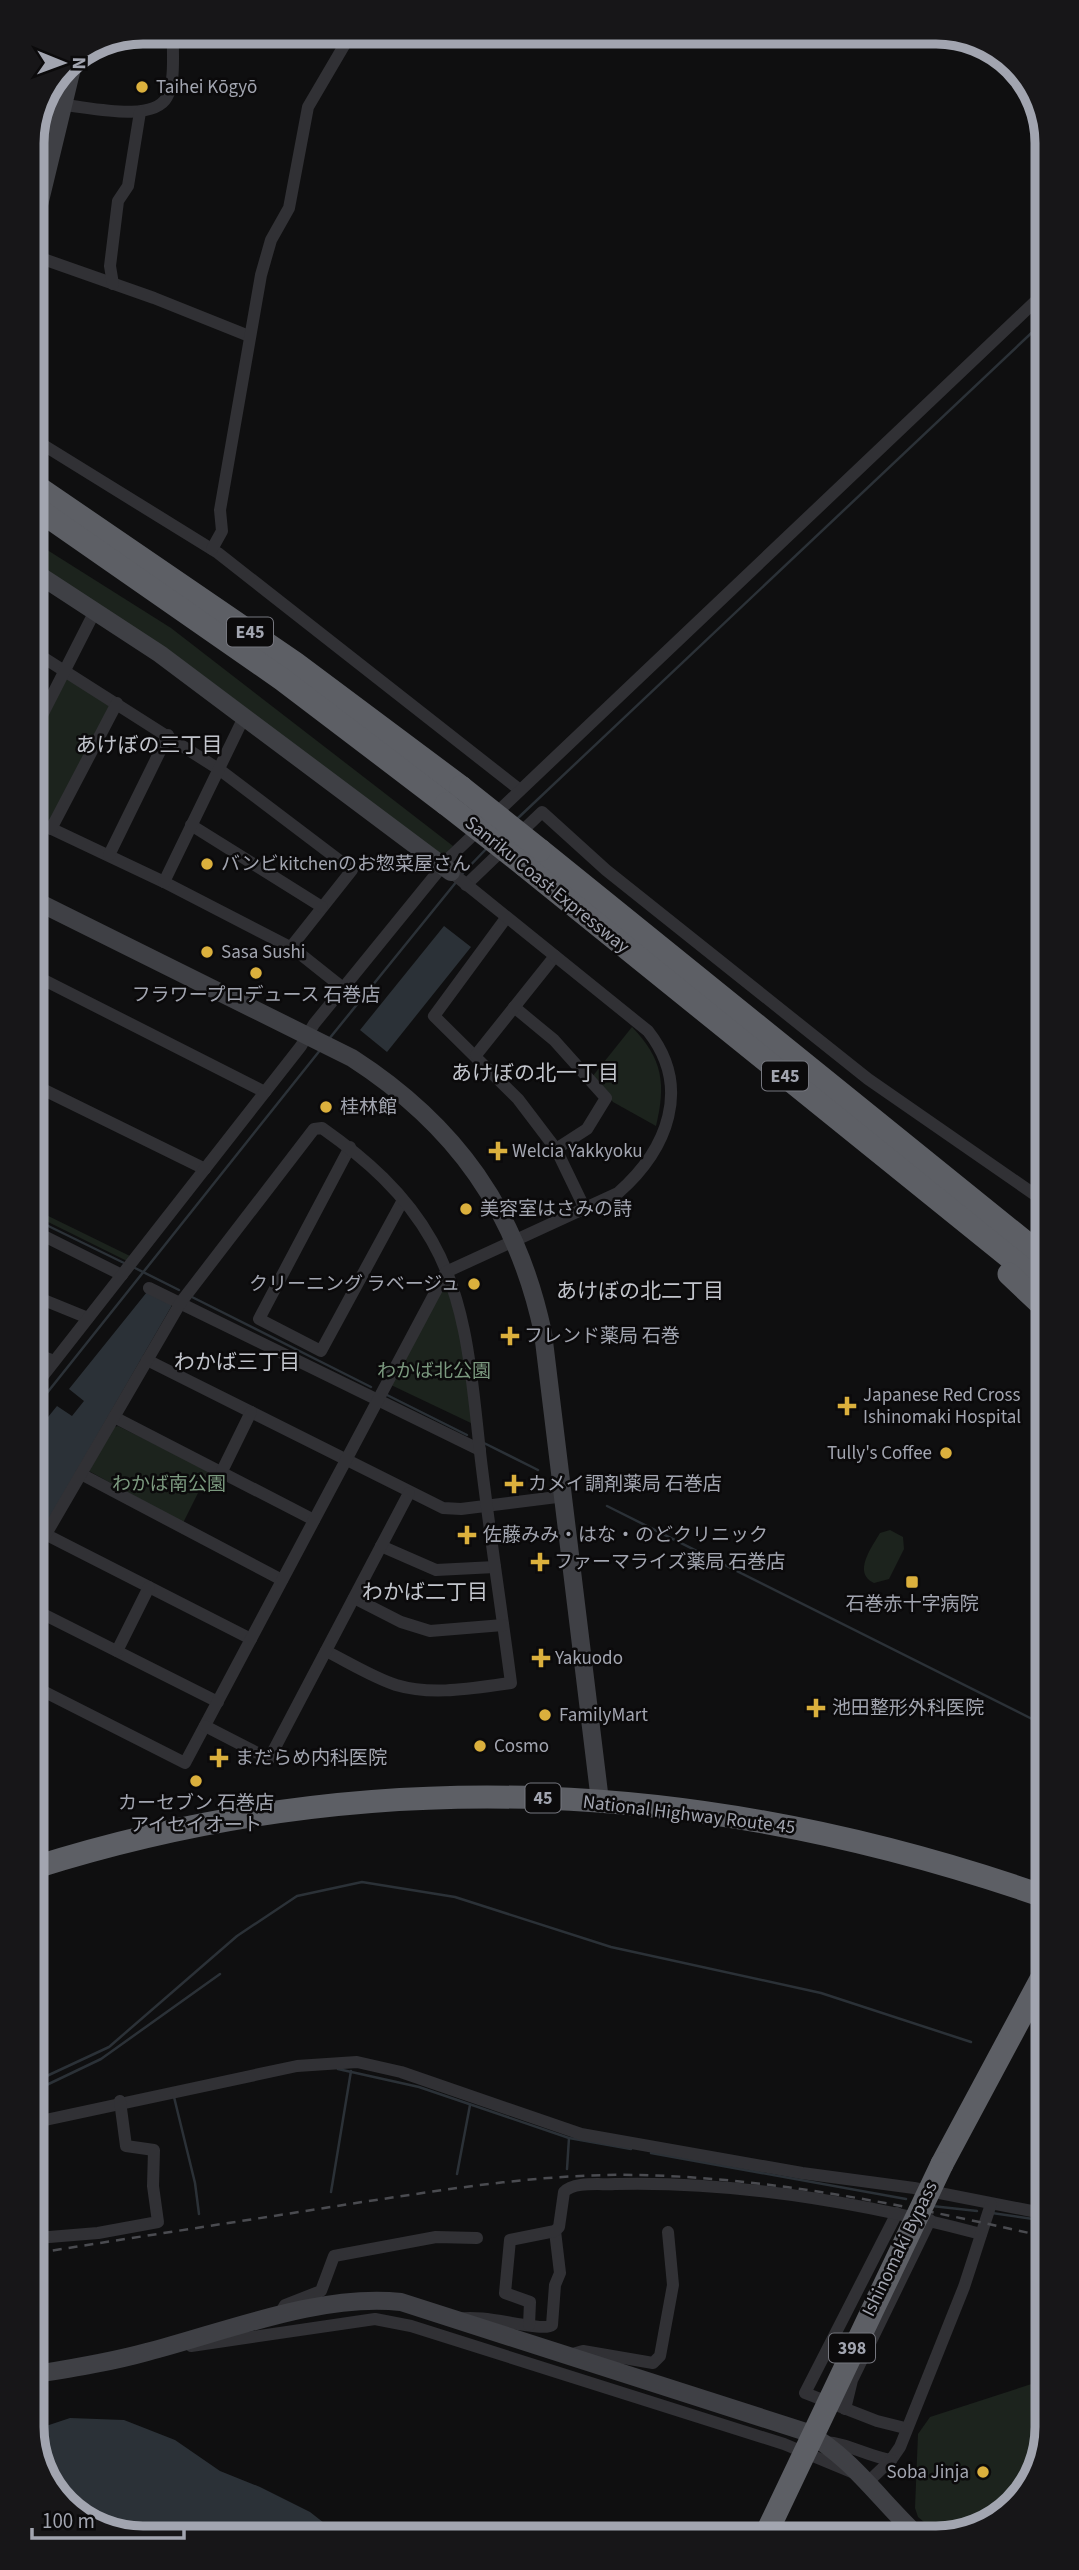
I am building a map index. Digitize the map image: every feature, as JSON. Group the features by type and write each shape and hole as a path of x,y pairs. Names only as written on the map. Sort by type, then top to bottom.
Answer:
{"highway":[{"name":"Sanriku Coast Expressway","path":"44,492 295,663 532,858 895,1166 1035,1278"},
{"name":"Sanriku Coast Expressway","path":"44,514 454,795"},
{"name":"Sanriku Coast Expressway","path":"532,858 795,1056 1035,1250"},
{"path":"795,1056 1035,1232"},
{"path":"895,1166 1035,1299"},
{"name":"National Highway Route 45","path":"44,1865 137,1838 281,1809 441,1796 523,1796 600,1801 752,1819 862,1841 1035,1894"},
{"name":"Ishinomaki Bypass","path":"770,2526 942,2164 1035,1991"}],"street":[{"path":"64,105 140,112 156,108 167,98 172,44"},
{"path":"212,549 222,531 220,510 249,335 271,240 289,208 308,107 345,44"},
{"path":"44,186 66,98"},
{"path":"113,284 110,266 118,201 128,186 140,112"},
{"path":"44,259 249,335"},
{"path":"455,876 503,807 520,790 1035,302"},
{"path":"44,445 212,549 520,790"},
{"path":"44,578 245,715 555,956 648,1031 664,1055 672,1081 672,1105 666,1126 632,1180 618,1193 446,1272 185,1763 44,1692"},
{"path":"44,711 95,611"},
{"path":"44,657 220,770 352,870 290,947"},
{"path":"51,829 117,703"},
{"path":"164,882 245,715"},
{"path":"109,855 168,735"},
{"path":"503,807 527,825"},
{"path":"44,1374 265,1092 320,1042 343,988 455,876 542,812 606,870 868,1079 1035,1195"},
{"path":"191,825 322,907"},
{"path":"44,826 164,882 290,947 343,988"},
{"path":"44,905 320,1042 390,1083 445,1133 490,1193 514,1240 531,1285 543,1333 565,1496 600,1801"},
{"path":"506,918 434,1012 435,1021 476,1055 518,1098 556,1149 585,1209"},
{"path":"476,1055 555,956"},
{"path":"44,980 265,1092"},
{"path":"514,1007 554,1040 606,1098 587,1129 556,1149"},
{"path":"44,1089 205,1169"},
{"path":"44,1526 81,1474 181,1302 314,1129 322,1128 369,1163 404,1200 433,1242 446,1272 462,1321 511,1683 452,1690 412,1689 393,1684 326,1651"},
{"path":"349,1147 259,1319 321,1351 404,1200"},
{"path":"44,1236 122,1275"},
{"path":"149,1288 480,1450"},
{"path":"44,1300 88,1318"},
{"path":"44,1357 54,1361"},
{"path":"147,1360 443,1508 487,1506 565,1496"},
{"path":"222,1471 251,1412"},
{"path":"114,1417 314,1520"},
{"path":"81,1474 282,1580"},
{"path":"205,1727 269,1759 409,1493"},
{"path":"44,1534 251,1639"},
{"path":"381,1546 436,1570 495,1567"},
{"path":"117,1651 149,1587"},
{"path":"354,1598 430,1632 503,1625"},
{"path":"44,1614 218,1702"},
{"path":"44,2120 297,2066 357,2063 401,2072 581,2134 802,2173 914,2188 1035,2212"},
{"path":"44,2237 98,2233 158,2222 153,2186 154,2150 126,2146 121,2105"},
{"path":"529,2325 530,2302 505,2293 510,2240 555,2231 559,2227 564,2192 573,2187 724,2187 802,2195 930,2220 981,2234"},
{"path":"864,2479 891,2459 900,2447 905,2428 964,2287 990,2204"},
{"path":"897,2213 805,2393 905,2428"},
{"path":"845,2409 852,2380 930,2220"},
{"path":"459,2319 481,2316 548,2329 552,2325 555,2285 560,2273 555,2231"},
{"path":"569,2355 583,2351 653,2362 660,2356 673,2285 668,2232"},
{"path":"278,2316 285,2305 321,2291 334,2256 436,2237 477,2238"},
{"path":"44,2373 167,2347 250,2321 347,2303 383,2300 423,2307 806,2432 824,2442 908,2526"},
{"path":"167,2347 191,2346 375,2319 411,2326 784,2444 864,2479"},
{"path":"824,2442 841,2443 875,2457 891,2459"}],"green space":[{"path":"44,548 171,628 453,846 444,856 44,573"},
{"path":"65,670 117,703 51,829 44,826 44,711"},
{"path":"632,1027 650,1050 659,1073 661,1097 656,1126 613,1102 592,1077"},
{"path":"44,1214 132,1257 127,1261 44,1220"},
{"name":"わかば北公園","path":"443,1287 447,1287 462,1340 473,1424 391,1385"},
{"name":"わかば南公園","path":"118,1426 209,1471 183,1523 89,1471 114,1427"},
{"path":"890,1530 903,1537 904,1549 889,1579 874,1583 868,1579 864,1566 880,1533"},
{"path":"1035,2383 1035,2427 1030,2459 1019,2482 986,2513 968,2521 936,2526 929,2526 918,2517 915,2508 918,2434 930,2417"}],"shaded area":[{"path":"444,926 471,947 387,1052 360,1030"},
{"path":"147,1292 171,1302 171,1307 44,1524 44,1422 57,1406 72,1416 84,1401 69,1389"},
{"path":"70,2418 124,2420 175,2440 220,2471 310,2512 328,2526 136,2526 111,2521 83,2506 60,2482 49,2459 44,2427"}],"waterway":[{"path":"518,818 1035,330"},
{"path":"461,875 488,847"},
{"path":"329,1039 457,881"},
{"path":"44,1397 321,1049"},
{"path":"44,1224 124,1263"},
{"path":"135,1268 179,1290"},
{"path":"190,1296 371,1387"},
{"path":"385,1394 467,1435"},
{"path":"484,1443 538,1470"},
{"path":"607,1506 1035,1720"},
{"path":"44,2077 109,2047 237,1936 297,1896 362,1882 455,1897 611,1947 821,1993 971,2042"},
{"path":"44,2086 101,2059 220,1974"},
{"path":"338,2069 419,2087 569,2138 631,2149"},
{"path":"331,2192 351,2071"},
{"path":"174,2097 195,2183 199,2214"},
{"path":"457,2174 470,2105"},
{"path":"567,2169 569,2138"},
{"path":"651,2153 906,2199"},
{"path":"1033,2201 1035,2190"},
{"path":"932,2206 977,2211"},
{"path":"992,2213 1035,2219"}],"railway":[{"path":"44,2252 462,2187 604,2175 691,2177 793,2188 896,2205 1035,2234"}],"place":[{"name":"Taihei Kōgyō","path":"142,87"},
{"name":"バンビkitchenのお惣菜屋さん","path":"207,864"},
{"name":"Sasa Sushi","path":"207,952"},
{"name":"フラワープロデュース 石巻店","path":"256,973"},
{"name":"桂林館","path":"326,1107"},
{"name":"Welcia Yakkyoku","path":"498,1151"},
{"name":"美容室はさみの詩","path":"466,1209"},
{"name":"クリーニング ラベージュ","path":"474,1284"},
{"name":"フレンド薬局 石巻","path":"510,1336"},
{"name":"Japanese Red Cross Ishinomaki Hospital","path":"847,1406"},
{"name":"Tully's Coffee","path":"946,1453"},
{"name":"カメイ調剤薬局 石巻店","path":"514,1484"},
{"name":"佐藤みみ・はな・のどクリニック","path":"467,1535"},
{"name":"ファーマライズ薬局 石巻店","path":"540,1562"},
{"name":"石巻赤十字病院","path":"912,1582"},
{"name":"Yakuodo","path":"541,1658"},
{"name":"池田整形外科医院","path":"816,1708"},
{"name":"FamilyMart","path":"545,1715"},
{"name":"Cosmo","path":"480,1746"},
{"name":"まだらめ内科医院","path":"219,1758"},
{"name":"カーセブン 石巻店 アイセイオート","path":"196,1781"},
{"name":"Soba Jinja","path":"983,2472"}],"district":[{"name":"あけぼの三丁目","path":"149,745"},
{"name":"あけぼの北一丁目","path":"535,1073"},
{"name":"あけぼの北二丁目","path":"640,1291"},
{"name":"わかば三丁目","path":"237,1362"},
{"name":"わかば二丁目","path":"425,1592"}]}
